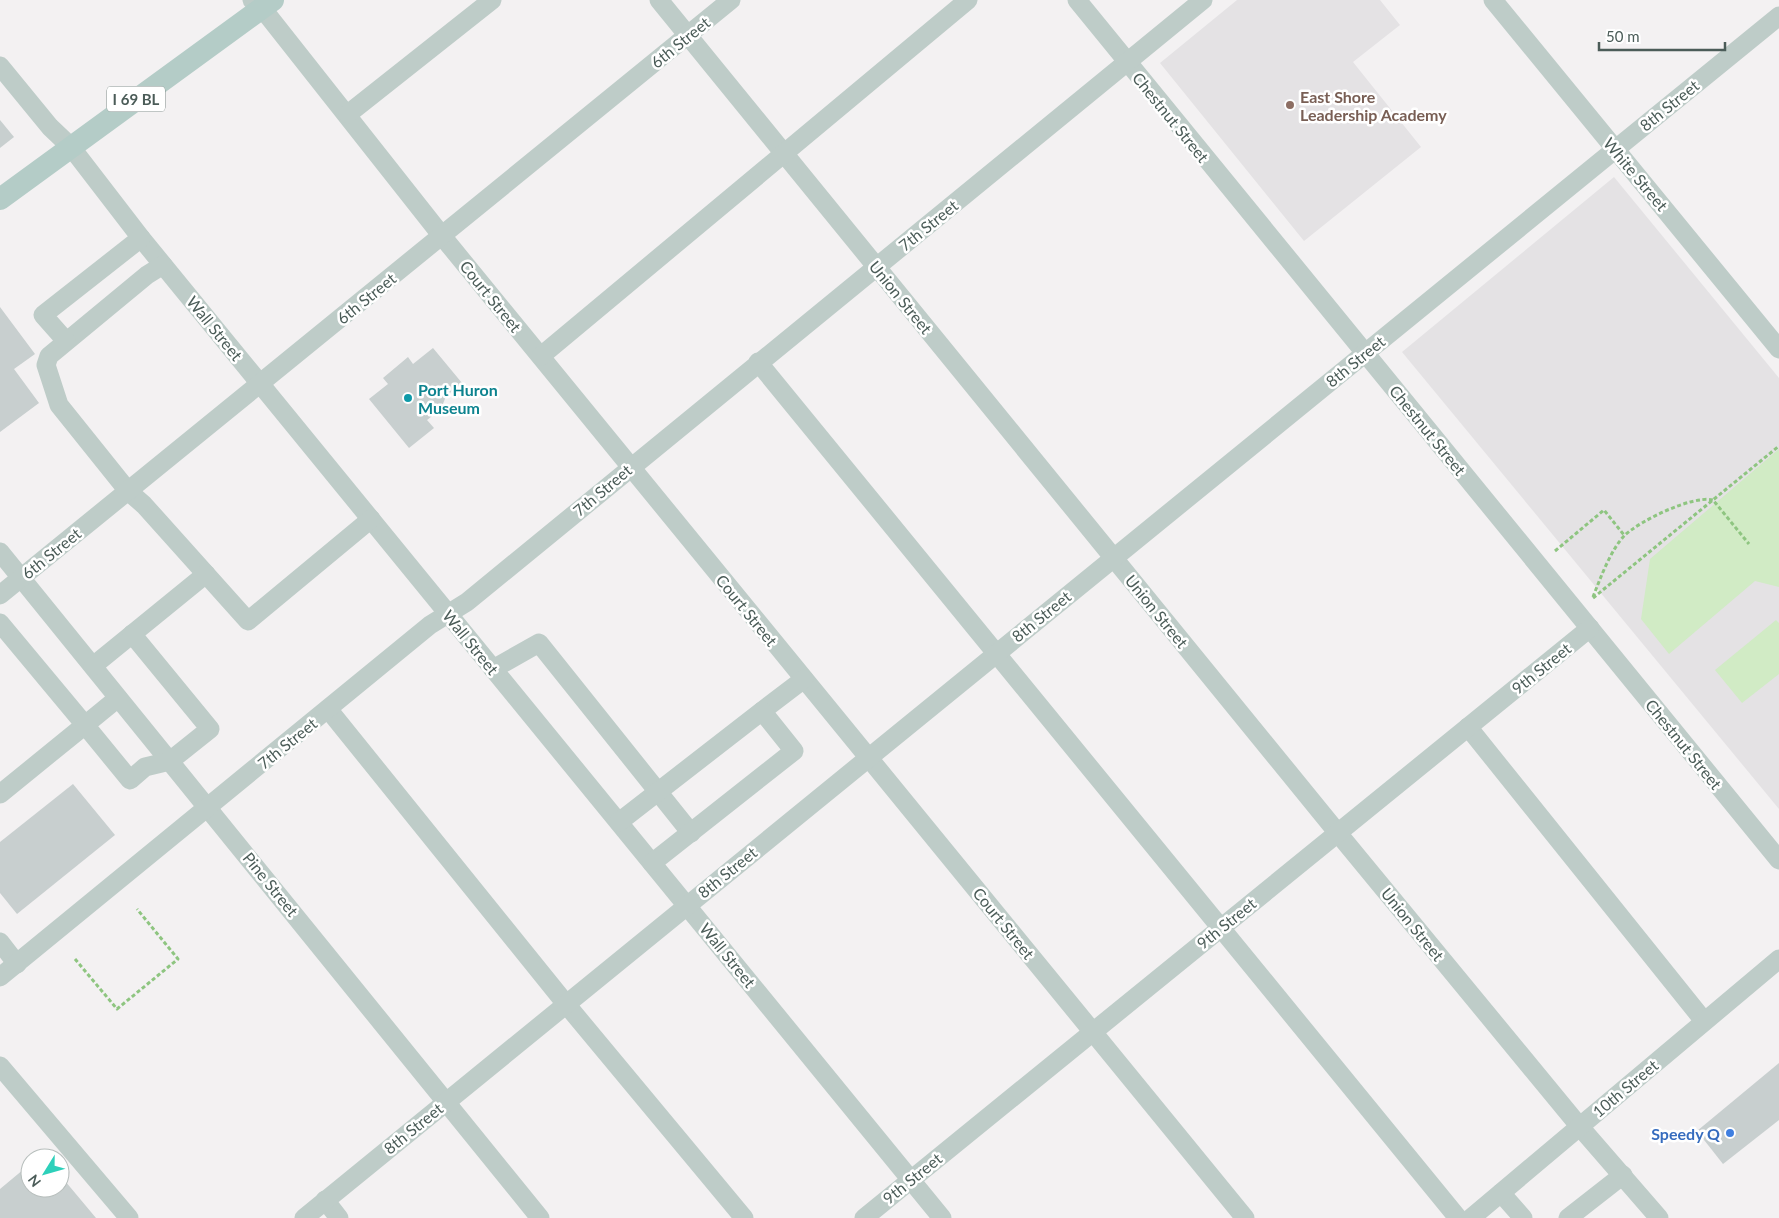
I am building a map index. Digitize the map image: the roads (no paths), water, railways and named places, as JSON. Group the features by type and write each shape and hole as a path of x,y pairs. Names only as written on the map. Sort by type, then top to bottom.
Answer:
{"main road":[{"name":"I 69 BL","path":"0,199 262,2"}],"street":[{"path":"348,114 492,0"},
{"name":"Union Street","path":"659,0 1337,832 1580,1127 1659,1218"},
{"name":"6th Street","path":"0,595 731,0"},
{"path":"541,356 968,0"},
{"name":"Chestnut Street","path":"1077,0 1779,860"},
{"name":"7th Street","path":"0,977 328,709 448,613 467,602 630,466 1203,0"},
{"name":"White Street","path":"1493,0 1779,349"},
{"name":"Court Street","path":"262,2 442,236 1245,1218"},
{"name":"8th Street","path":"304,1218 1779,16"},
{"name":"Wall Street","path":"0,66 50,127 71,147 163,265 942,1218"},
{"path":"66,342 44,315 142,238"},
{"path":"163,265 147,275 49,356 46,365 59,405 128,491 144,505 248,621 372,519"},
{"path":"758,362 1458,1218"},
{"name":"Pine Street","path":"0,552 208,806 540,1218"},
{"path":"92,666 206,574"},
{"path":"0,623 130,780 145,767 170,761 210,729 132,634"},
{"name":"9th Street","path":"864,1218 1590,628"},
{"path":"493,669 539,643 691,833"},
{"path":"619,822 804,679"},
{"path":"0,794 118,698"},
{"path":"328,709 566,1004 744,1218"},
{"path":"652,863 794,751 762,711"},
{"path":"1468,727 1704,1021"},
{"path":"0,942 17,964"},
{"name":"10th Street","path":"1471,1218 1779,959"},
{"path":"0,1066 129,1218"},
{"path":"1568,1218 1623,1175"},
{"path":"1501,1193 1522,1218"},
{"path":"325,1200 339,1218"}],"place":[{"name":"East Shore Leadership Academy","path":"1290,105"},
{"name":"Port Huron Museum","path":"408,398"},
{"name":"Speedy Q","path":"1730,1133"}]}
